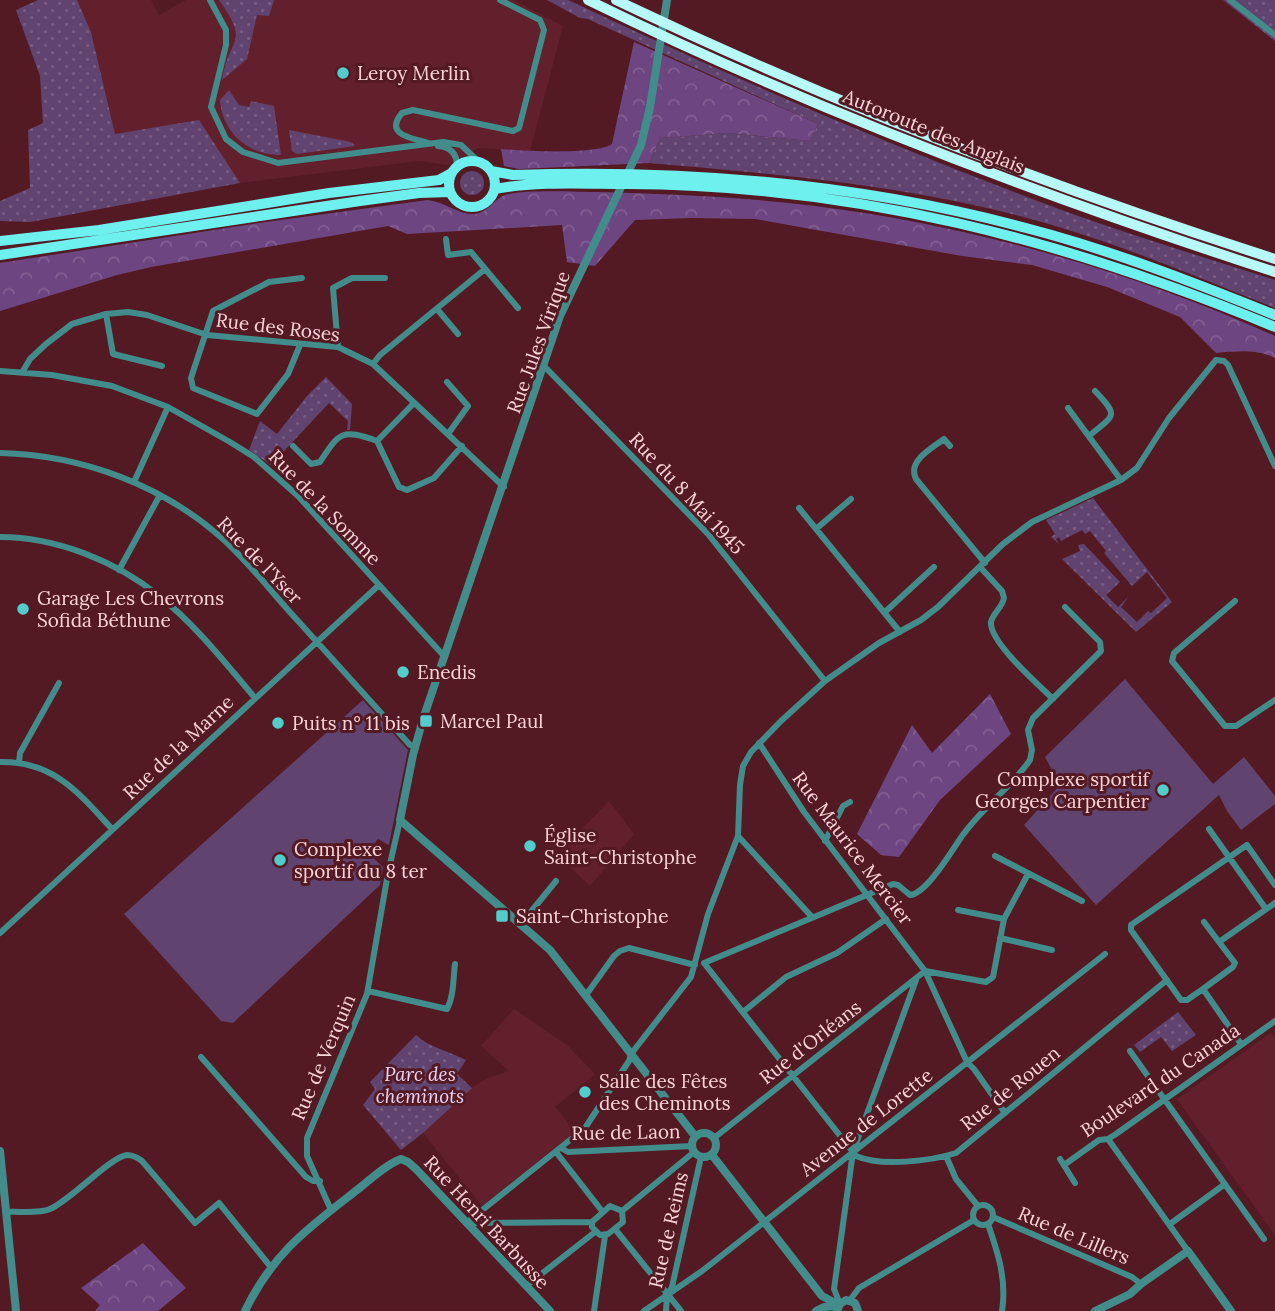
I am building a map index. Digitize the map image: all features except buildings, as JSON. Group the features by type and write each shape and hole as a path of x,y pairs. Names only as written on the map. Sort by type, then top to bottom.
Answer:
{"highway":[{"name":"Autoroute des Anglais","path":"589,0 762,80 885,132 1037,192 1275,272"},
{"name":"Autoroute des Anglais","path":"616,0 902,126 1183,230 1275,259"},
{"path":"0,241 99,230 329,192 439,180 463,162 478,161 491,170 513,175 654,173 738,178 824,187 901,200 1027,228 1107,251 1275,315"},
{"path":"450,192 453,170"},
{"path":"0,255 419,193 450,192 460,203 474,207 487,201 495,188 491,170"},
{"path":"495,188 563,184 737,188 897,210 1011,235 1104,262 1189,292 1275,327"}],"street":[{"path":"210,0 226,30 226,45 211,107 226,139 243,152 278,163 453,143 461,145 478,161"},
{"path":"453,170 454,153 450,149 401,135 397,124 402,113 413,110 513,131 519,128 544,30 540,20 500,0"},
{"name":"Rue Jules Virique","path":"400,820 415,746 560,316 638,153 650,107 667,0"},
{"path":"1230,0 1275,35"},
{"path":"446,239 448,255 471,252 519,308"},
{"path":"373,365 380,355 485,269"},
{"path":"300,345 288,374 257,414 193,388 191,378 213,311 269,282 302,278"},
{"path":"338,347 333,288 352,278 385,278"},
{"path":"437,309 458,334"},
{"name":"Rue des Roses","path":"23,372 30,359 72,324 106,314 128,312 207,335 338,347 373,365 503,487"},
{"path":"106,314 113,355 162,366"},
{"path":"466,1223 584,1128 631,1054 688,981 696,963 708,914 738,836 743,766 747,757 825,681 879,643 938,607 1003,544 1032,522 1121,480 1143,460 1169,418 1218,359 1228,365 1275,466"},
{"name":"Rue du 8 Mai 1945","path":"544,366 708,534 825,681"},
{"name":"Rue de la Somme","path":"0,371 112,386 168,407 230,442 275,474 444,656"},
{"path":"447,382 468,406 448,434"},
{"path":"1089,436 1110,418 1112,412 1095,391"},
{"path":"377,442 414,403"},
{"path":"134,482 168,407"},
{"path":"1068,408 1121,480"},
{"path":"293,446 312,464 320,462 336,438 344,435 363,436 377,442 399,487 407,490 434,478 461,446"},
{"path":"950,446 944,439 915,463 912,472 1002,591 1004,598 992,620 992,631 1009,654 1053,699"},
{"name":"Rue de l'Yser","path":"0,453 70,461 134,482 160,495 208,527 224,541 410,745 415,746"},
{"path":"119,570 160,495"},
{"path":"816,529 851,499"},
{"path":"799,508 900,632"},
{"path":"0,537 62,546 119,570 160,596 174,609 255,698"},
{"path":"885,612 934,567"},
{"name":"Rue de la Marne","path":"0,933 379,585"},
{"path":"1235,601 1174,653 1172,661 1225,726 1236,726 1275,700"},
{"path":"586,995 614,956 629,948 704,963 889,886 898,885 910,895 918,893 943,864 967,829 1030,760 1032,750 1027,730 1033,718 1097,656 1102,646 1100,642 1065,607"},
{"path":"19,764 20,753 59,682"},
{"name":"Rue Maurice Mercier","path":"759,743 825,841 925,971 967,1062 1005,1113"},
{"path":"0,762 37,767 65,780 113,829"},
{"path":"825,841 842,806 850,803"},
{"path":"400,820 550,950 695,1136 696,1152"},
{"name":"Rue de Verquin","path":"331,1210 307,1156 307,1138 368,991 400,820"},
{"path":"1209,829 1266,909"},
{"path":"738,836 812,917"},
{"path":"1204,922 1235,963 1187,1000 1181,1000 1131,930 1132,925 1247,845 1275,885"},
{"path":"995,856 1082,901"},
{"path":"925,971 986,982 993,977 1004,919 1028,874"},
{"path":"521,924 556,881"},
{"path":"1219,942 1275,903"},
{"path":"958,910 1004,919"},
{"path":"743,1012 786,977 837,953 886,919"},
{"path":"1000,938 1052,950"},
{"name":"Avenue de Lorette","path":"644,1311 702,1271 1105,954"},
{"path":"704,963 853,1152"},
{"path":"368,991 447,1009 452,1000 451,986 456,964"},
{"name":"Rue d'Orléans","path":"715,1138 925,971"},
{"path":"838,1306 834,1289 853,1152 916,980"},
{"name":"Rue de Rouen","path":"853,1152 863,1159 884,1161 956,1153 1167,980"},
{"path":"1203,989 1241,1044"},
{"name":"Boulevard du Canada","path":"1075,1183 1062,1162 1099,1140 1108,1139 1275,1021"},
{"path":"1130,1051 1264,1239"},
{"path":"201,1057 306,1177 320,1181"},
{"path":"695,1136 703,1132 715,1138 717,1145 712,1155"},
{"path":"1108,1139 1231,1311"},
{"path":"559,1150 602,1211"},
{"name":"Rue de Laon","path":"559,1150 696,1152"},
{"path":"0,1152 6,1212 4,1223 16,1311"},
{"path":"622,1211 696,1152 712,1155 822,1296 838,1306"},
{"name":"Rue de Reims","path":"666,1311 696,1152"},
{"path":"6,1212 51,1209 114,1161 127,1155 134,1156 142,1161 195,1223 219,1203 270,1266"},
{"path":"946,1156 956,1179 978,1206"},
{"name":"Rue Henri Barbusse","path":"331,1210 401,1159 408,1162 550,1311"},
{"path":"1170,1224 1225,1184"},
{"path":"466,1223 592,1222 610,1206 622,1211"},
{"path":"978,1206 990,1207 993,1217 988,1224 979,1224 974,1220 973,1211 978,1206"},
{"path":"245,1311 270,1266 288,1245 331,1210"},
{"path":"594,1311 605,1236 623,1222 622,1211"},
{"name":"Rue de Lillers","path":"993,1217 1132,1277 1141,1284"},
{"path":"816,1311 850,1300 859,1288 974,1220"},
{"path":"592,1222 595,1231 605,1236"},
{"path":"988,1224 1000,1258 1002,1311"},
{"path":"615,1229 681,1311"},
{"path":"526,1286 595,1231"},
{"path":"1095,1311 1130,1294 1188,1251"},
{"path":"850,1300 857,1306 858,1311"}],"shaded area":[{"path":"77,0 151,0 159,15 186,0 513,0 563,26 530,151 478,148 448,165 419,161 240,183 199,121 115,134 91,32"},
{"path":"609,801 634,834 590,886 557,855"},
{"path":"514,1009 568,1046 595,1074 555,1107 575,1132 482,1206 423,1133 474,1086 509,1071 481,1046"},
{"path":"1271,1033 1275,1038 1275,1235 1177,1099"}],"green space":[{"path":"38,0 77,0 91,32 115,134 199,120 240,183 30,222 0,221 0,201 30,188 28,130 43,123 40,76 16,10"},
{"path":"219,0 274,0 269,16 257,15 247,59 222,80 236,33"},
{"path":"547,0 568,0 811,110 934,161 1113,228 1275,280 1275,308 1116,246 1062,228 960,202 857,185 649,163 660,138 729,133 810,141 818,124 588,19 580,18"},
{"path":"1223,0 1275,0 1275,41"},
{"path":"634,42 818,124 810,141 729,133 660,138 649,163 519,169 504,166 501,149 576,151 612,144"},
{"path":"229,90 239,105 249,107 251,101 274,106 281,155 258,151 239,140 232,132 222,112 220,100"},
{"path":"289,130 351,142 355,146 297,154 292,151"},
{"path":"472,171 481,174 484,183 481,192 472,195 463,192 460,183 463,174"},
{"path":"598,192 706,196 815,206 992,239 1050,254 1165,291 1275,336 1275,358 1254,352 1216,353 1180,317 1107,287 1032,265 962,256 755,219 635,220 595,266 567,262 562,225 407,234 388,226 151,267 0,311 0,263 428,200 463,213 474,214 483,211 501,197 514,193"},
{"path":"326,377 352,404 350,430 347,430 348,421 329,403 271,465 249,450 260,421 277,434"},
{"path":"1093,498 1172,602 1136,632 1062,559 1080,551 1078,545 1084,544 1120,582 1106,595 1118,607 1129,596 1121,607 1137,622 1167,598 1147,572 1132,586 1104,553 1106,551 1090,531 1085,534 1082,530 1061,541 1059,537 1056,539 1059,544 1051,537 1055,534 1046,520"},
{"name":"Complexe sportif Georges Carpentier","path":"1125,679 1213,784 1244,757 1275,796 1275,804 1241,830 1219,795 1096,905 1024,825 1060,785 1045,757"},
{"path":"990,694 1011,734 940,800 899,857 881,855 857,834 912,725 932,753"},
{"name":"Complexe sportif du 8 ter","path":"363,700 408,750 389,845 378,839 367,852 383,867 380,885 233,1023 221,1021 124,914"},
{"path":"1178,1012 1196,1035 1172,1051 1161,1037 1140,1052 1134,1045"},
{"name":"Parc des cheminots","path":"416,1035 433,1046 466,1060 457,1074 472,1088 401,1150 363,1105 375,1089 370,1082"},
{"path":"143,1243 186,1288 158,1311 95,1311 100,1305 81,1288"}],"place":[{"name":"Leroy Merlin","path":"343,73"},
{"name":"Garage Les Chevrons Sofida Béthune","path":"23,609"},
{"name":"Enedis","path":"403,672"},
{"name":"Marcel Paul","path":"426,721"},
{"name":"Puits n° 11 bis","path":"278,723"},
{"name":"Complexe sportif Georges Carpentier","path":"1163,790"},
{"name":"Église Saint-Christophe","path":"530,846"},
{"name":"Complexe sportif du 8 ter","path":"280,860"},
{"name":"Saint-Christophe","path":"502,916"},
{"name":"Salle des Fêtes des Cheminots","path":"585,1092"}]}
